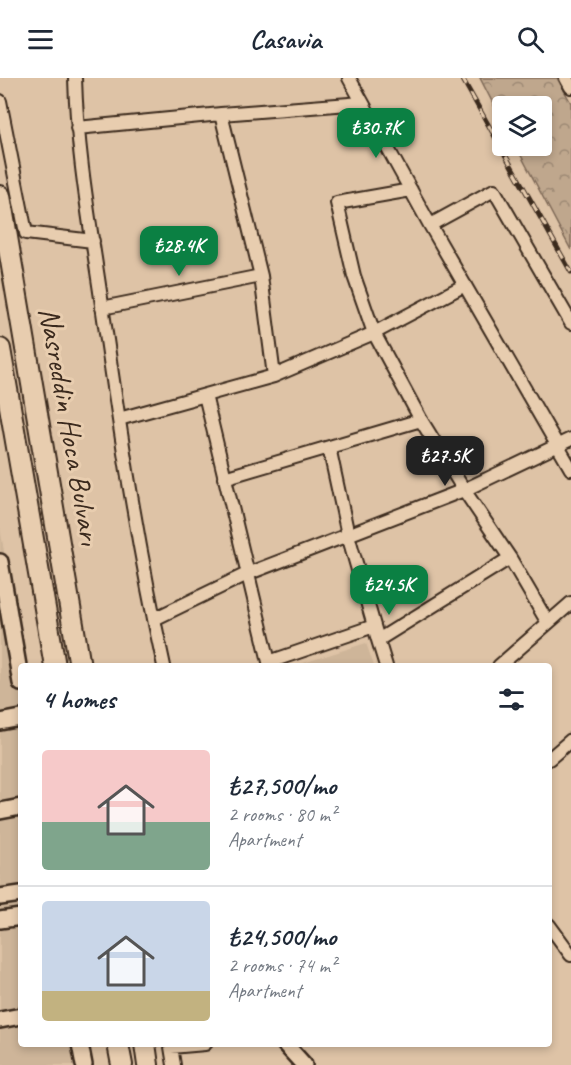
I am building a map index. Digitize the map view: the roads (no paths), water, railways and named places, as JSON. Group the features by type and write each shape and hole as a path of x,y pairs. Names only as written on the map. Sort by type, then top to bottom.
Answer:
{"highway":[{"name":"Nasreddin Hoca Bulvarı","path":"0,196 79,663"},
{"name":"Nasreddin Hoca Bulvarı","path":"0,349 54,663"},
{"path":"119,1047 122,1065"},
{"path":"145,1047 148,1065"}],"street":[{"path":"75,78 76,128 102,308 119,419 163,663"},
{"path":"348,78 571,469"},
{"path":"566,78 571,87"},
{"path":"0,101 26,233 93,241"},
{"path":"76,128 362,103"},
{"path":"221,114 261,276 274,376"},
{"path":"411,190 337,203 354,276 374,333 422,420 464,490 510,558 548,623"},
{"path":"430,225 494,190 571,323"},
{"path":"102,308 261,276"},
{"path":"119,419 274,376 374,333 465,285"},
{"path":"205,395 269,663"},
{"path":"0,418 8,396"},
{"path":"224,478 422,420"},
{"path":"154,618 247,574 464,490 571,439"},
{"path":"328,447 348,535 385,663"},
{"path":"378,640 510,558"},
{"path":"0,562 5,626 18,672"},
{"path":"502,663 571,603"},
{"path":"272,663 374,626"},
{"path":"0,722 18,719"},
{"path":"552,756 571,740"},
{"path":"0,811 18,808"},
{"path":"0,897 18,894"},
{"path":"0,920 18,917"},
{"path":"552,929 571,955"},
{"path":"0,1020 18,1017"},
{"path":"81,1047 84,1065"},
{"path":"171,1047 174,1065"},
{"path":"288,1047 304,1065"}],"railway":[{"path":"462,78 571,272"}]}
